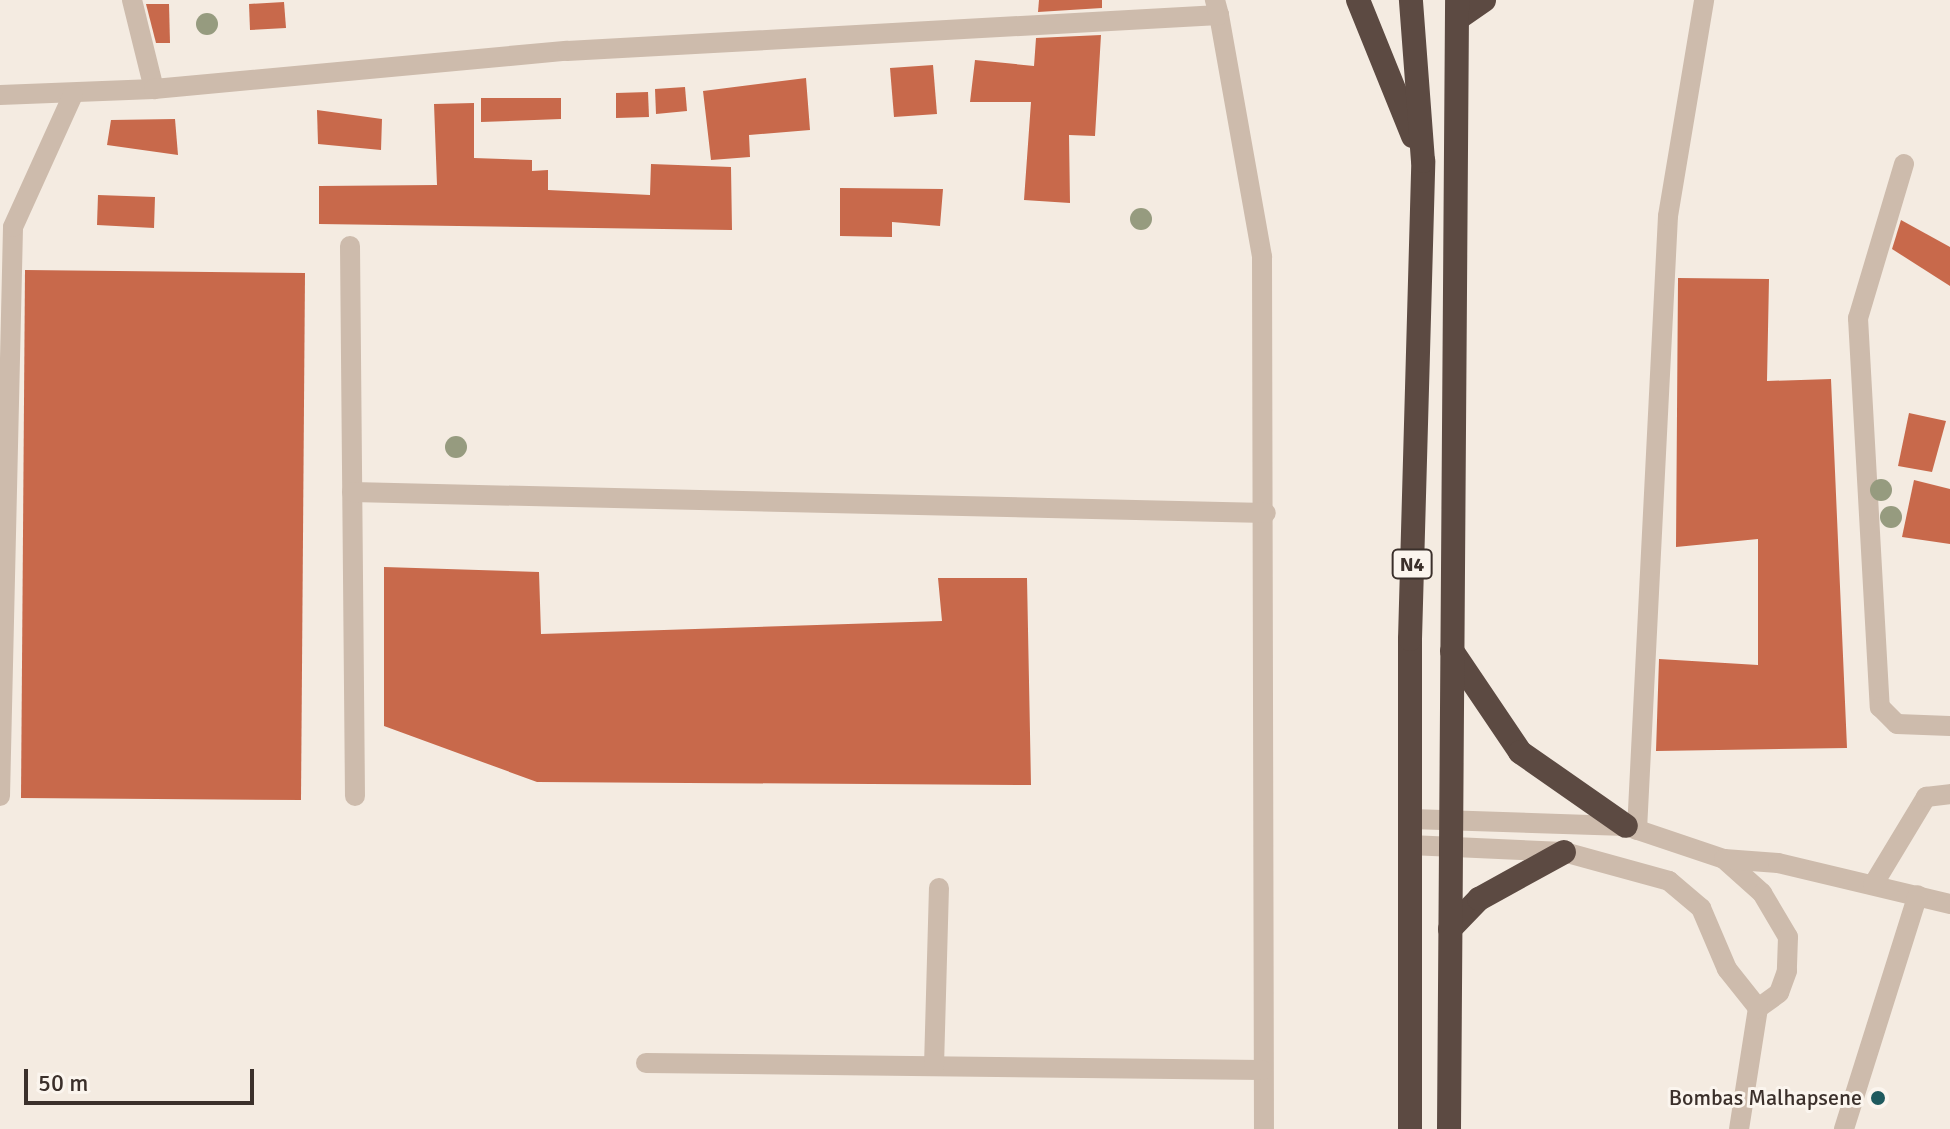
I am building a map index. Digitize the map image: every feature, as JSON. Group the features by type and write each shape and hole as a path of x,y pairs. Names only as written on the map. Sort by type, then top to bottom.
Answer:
{"highway":[{"path":"1358,0 1423,161"},
{"name":"N4","path":"1410,1129 1410,845 1423,161 1411,0"},
{"path":"1457,9 1484,0"},
{"name":"N4","path":"1449,1129 1457,9"},
{"path":"1451,649 1520,752 1632,828"},
{"path":"1450,929 1479,899 1564,852"}],"street":[{"path":"132,0 154,89"},
{"path":"1632,828 1652,422 1668,216 1696,27 1704,0"},
{"path":"0,95 73,95 567,51 1217,8 1262,257 1266,513 1264,1129"},
{"path":"0,796 13,227 73,95"},
{"path":"1904,164 1858,318 1880,707 1897,724 1950,726"},
{"path":"350,246 355,796"},
{"path":"352,492 1266,513"},
{"path":"1873,885 1926,797 1950,794"},
{"path":"1411,819 1632,828 1724,859 1873,885 1950,904"},
{"path":"1410,845 1564,852 1669,881 1701,908 1727,969 1758,1008"},
{"path":"1724,859 1762,893 1788,937 1779,993 1758,1008 1739,1129"},
{"path":"934,1066 939,888"},
{"path":"1844,1129 1918,895"},
{"path":"646,1063 1262,1070"}],"building":[{"path":"1039,0 1102,0 1102,8 1038,12"},
{"path":"284,2 286,28 250,30 249,4"},
{"path":"146,4 169,4 170,43 156,43"},
{"path":"1101,35 1095,136 1069,135 1070,203 1024,200 1031,102 970,102 975,60 1034,66 1036,38"},
{"path":"933,65 937,114 894,117 890,68"},
{"path":"806,78 810,130 749,135 750,157 711,160 703,91"},
{"path":"685,87 687,111 656,114 655,89"},
{"path":"648,92 649,117 616,118 616,93"},
{"path":"481,98 561,98 561,119 481,122"},
{"path":"474,103 474,158 532,160 532,171 548,170 548,190 650,195 651,164 731,167 732,230 319,224 319,186 437,185 434,104"},
{"path":"317,110 382,119 381,150 318,144"},
{"path":"175,119 178,155 107,145 111,120"},
{"path":"840,188 943,189 940,226 892,222 892,237 840,236"},
{"path":"98,195 155,197 154,228 97,225"},
{"path":"1901,220 1950,247 1950,286 1892,249"},
{"path":"25,270 305,273 301,800 21,798"},
{"path":"1678,278 1769,279 1767,381 1831,379 1847,748 1656,751 1659,659 1758,665 1758,539 1676,547"},
{"path":"1909,413 1946,421 1932,472 1898,466"},
{"path":"1914,480 1950,489 1950,544 1902,537"},
{"path":"384,567 539,572 541,634 942,621 938,578 1027,578 1031,785 537,782 384,726"}],"place":[{"name":"Bombas Malhapsene","path":"1878,1098"}]}
